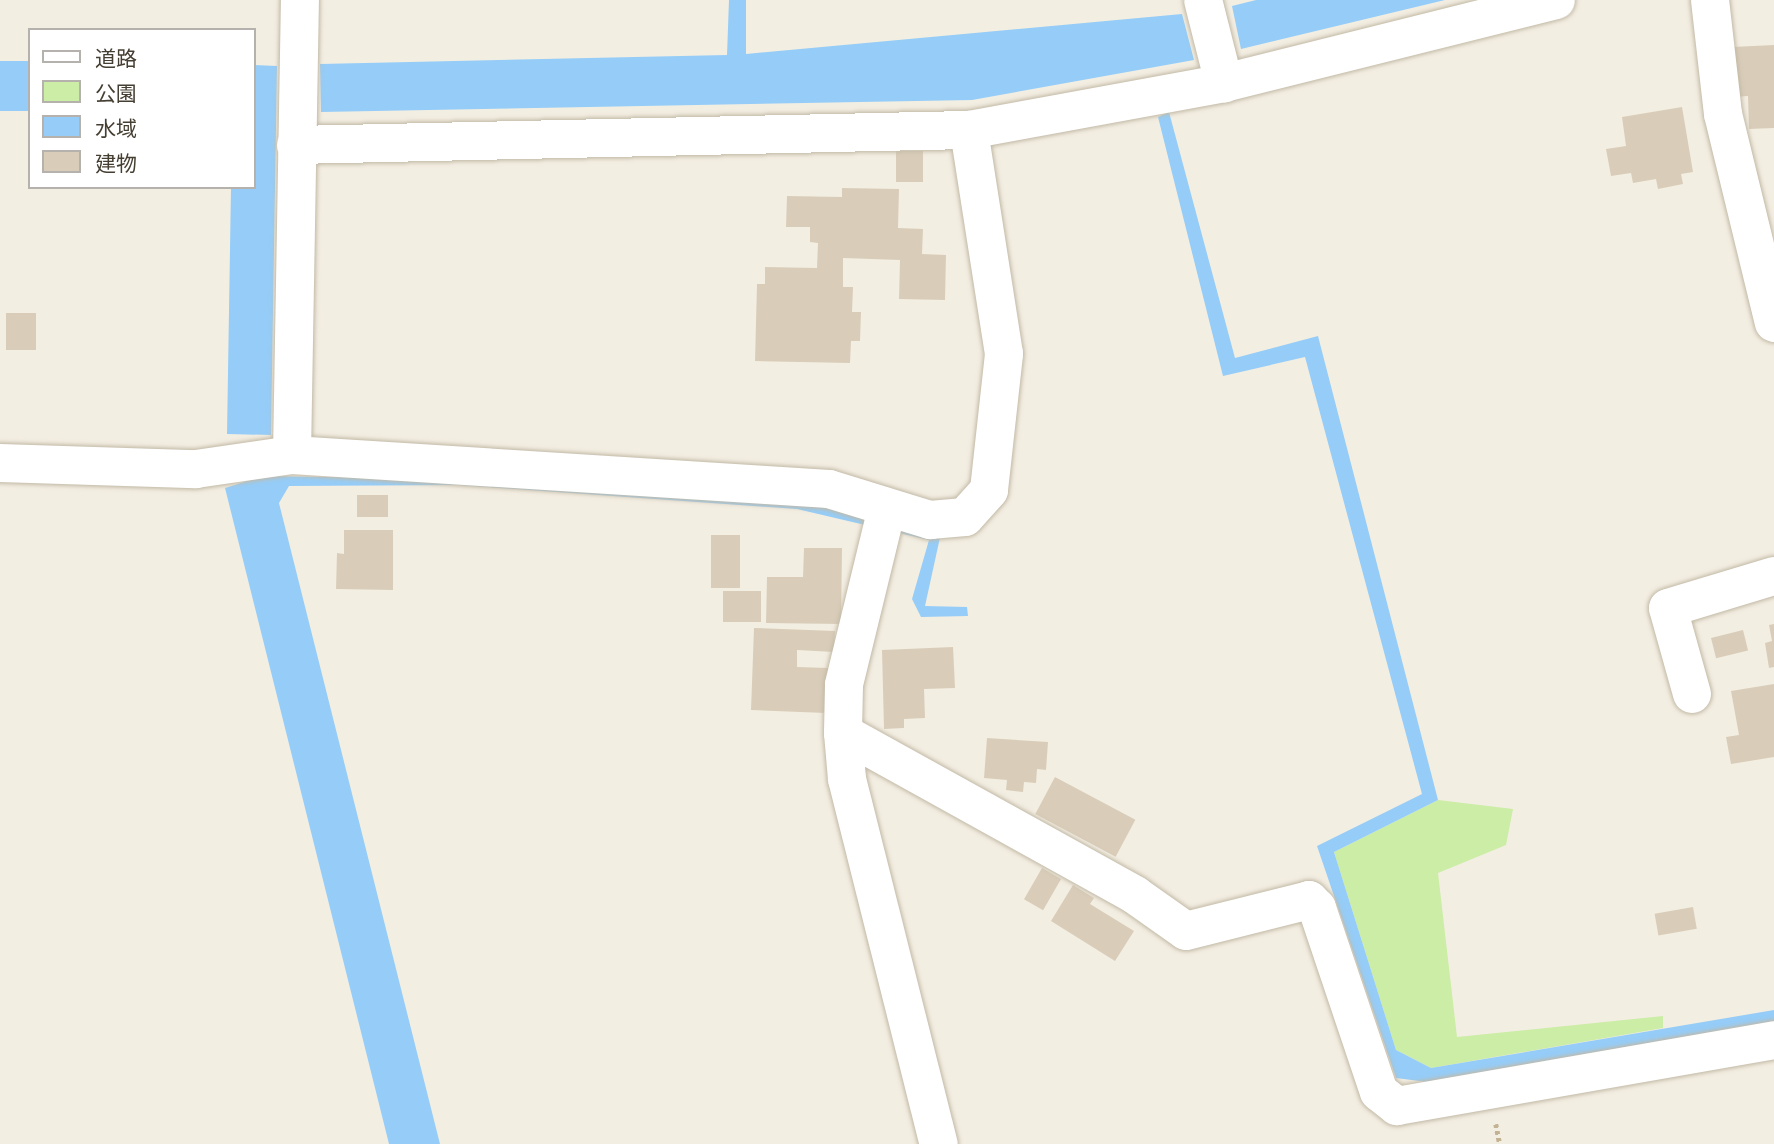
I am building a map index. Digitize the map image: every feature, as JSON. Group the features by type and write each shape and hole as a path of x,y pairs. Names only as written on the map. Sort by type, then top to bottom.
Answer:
{"street":[{"path":"292,455 300,0"},
{"path":"1203,0 1224,83"},
{"path":"296,145 969,130 1224,83 1556,0"},
{"path":"1710,0 1723,114 1774,323"},
{"path":"0,463 196,469 292,455 829,489 885,521 965,517 989,490 1004,354 969,130"},
{"path":"885,521 844,685 843,733 847,779 939,1144"},
{"path":"1692,694 1668,608 1774,576"},
{"path":"843,733 1135,895 1186,931 1309,900 1317,908 1379,1092 1397,1106 1774,1040"}],"green space":[{"path":"1438,800 1513,809 1506,845 1438,873 1457,1037 1663,1016 1663,1028 1431,1068 1396,1050 1334,852"}],"water":[{"path":"729,0 746,0 746,54 1182,14 1194,60 972,100 321,112 320,64 727,55"},
{"path":"1256,0 1445,0 1241,49 1232,6"},
{"path":"0,61 28,61 28,111 0,111"},
{"path":"256,65 277,66 271,435 227,434 231,189 256,189"},
{"path":"1169,112 1235,358 1318,336 1438,800 1334,852 1396,1050 1431,1068 1774,1010 1774,1024 1435,1083 1396,1078 1317,846 1422,794 1305,357 1223,376 1158,117"},
{"path":"263,476 454,479 796,499 941,533 925,606 967,607 968,616 921,617 912,599 929,540 797,509 458,485 289,486 279,503 440,1144 389,1144 225,488"}],"building":[{"path":"1774,45 1774,128 1749,129 1748,96 1733,97 1732,47"},
{"path":"1682,107 1693,172 1681,174 1683,184 1658,189 1656,179 1633,183 1631,173 1611,176 1606,149 1626,146 1622,117"},
{"path":"896,151 923,151 923,182 896,182"},
{"path":"842,188 899,189 898,228 923,229 922,254 946,255 945,300 899,299 900,260 843,258 843,287 853,287 852,312 861,312 860,341 851,341 850,363 755,361 757,284 765,284 765,267 817,268 818,243 810,242 810,227 786,227 787,196 842,197"},
{"path":"6,313 36,313 36,350 6,350"},
{"path":"357,495 388,495 388,517 357,517"},
{"path":"344,530 393,530 393,590 336,589 337,553 344,554"},
{"path":"711,535 740,535 740,588 711,588"},
{"path":"804,548 842,548 841,624 766,623 767,577 803,577"},
{"path":"723,591 761,591 761,622 723,622"},
{"path":"1774,624 1774,667 1769,668 1765,643 1772,641 1769,625"},
{"path":"754,628 835,631 834,652 797,650 797,667 828,668 826,713 751,710"},
{"path":"1743,630 1748,650 1716,658 1711,638"},
{"path":"953,647 955,688 924,689 925,718 904,719 904,728 884,729 882,650"},
{"path":"1774,684 1774,757 1731,764 1726,737 1739,735 1731,691"},
{"path":"987,738 1048,742 1046,770 1037,769 1036,783 1024,782 1023,792 1006,790 1007,780 984,778"},
{"path":"1055,777 1135,820 1116,857 1035,814"},
{"path":"1042,868 1061,879 1043,910 1024,899"},
{"path":"1073,885 1094,898 1090,904 1134,931 1115,961 1051,921"},
{"path":"1693,907 1697,929 1658,935 1655,914"}]}
